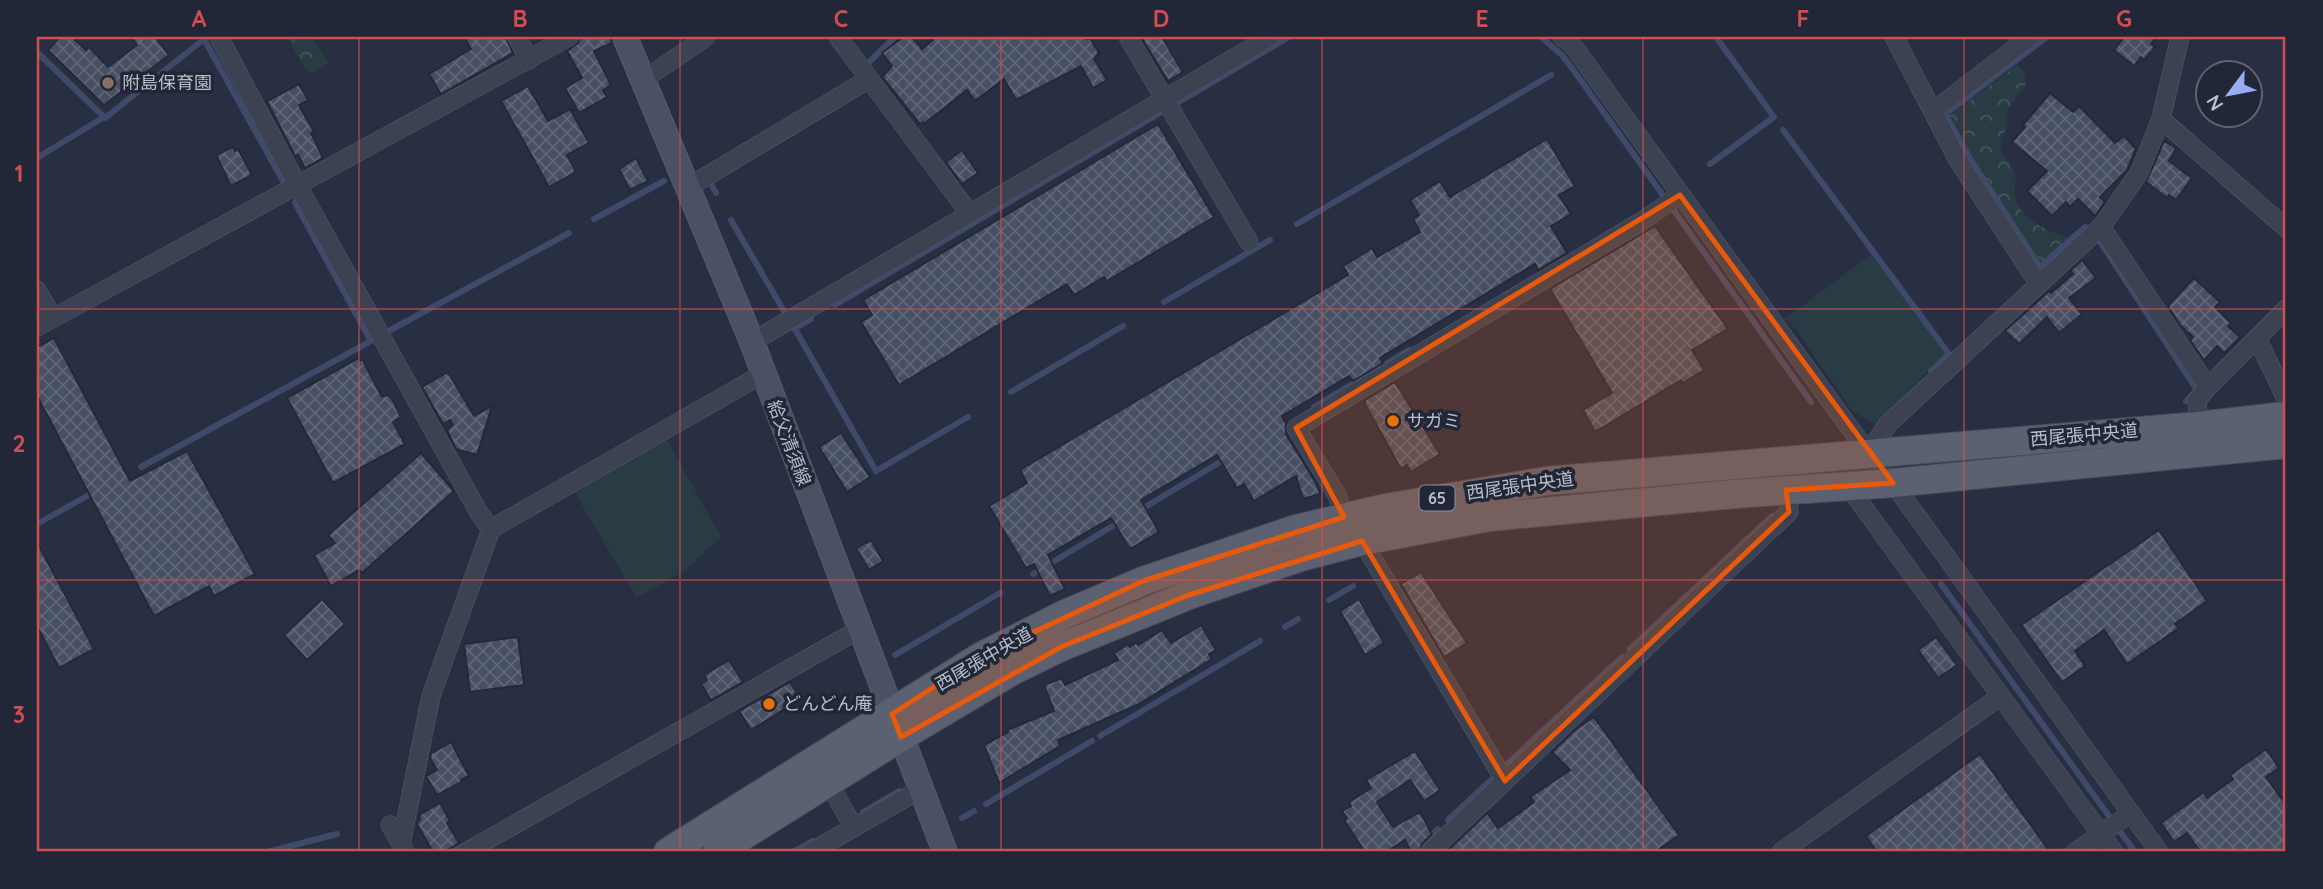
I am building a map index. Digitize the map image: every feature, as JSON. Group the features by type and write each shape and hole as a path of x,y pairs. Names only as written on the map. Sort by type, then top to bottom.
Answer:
{"main road":[{"name":"給父清須線","path":"625,37 752,342 945,852"},
{"name":"西尾張中央道","path":"717,852 828,782 980,657 1065,614 1143,581 1296,528 1461,494 1546,481 2199,426 2286,416"},
{"name":"西尾張中央道","path":"668,852 896,725 1061,648 1189,595 1301,556 1362,541 1489,517 1893,483 2286,444"}],"street":[{"path":"219,37 298,186 479,513 491,529"},
{"path":"517,37 529,60"},
{"path":"37,290 45,323 569,37"},
{"path":"642,81 706,37"},
{"path":"838,37 970,214"},
{"path":"1128,37 1249,242"},
{"path":"752,342 1270,37"},
{"path":"1562,37 1571,43 1673,200 1893,483 2127,815 2160,852"},
{"path":"1894,37 1958,160 2038,283"},
{"path":"1933,111 2030,37"},
{"path":"1868,453 1888,424 2101,227 2138,173 2161,119 2180,37"},
{"path":"687,188 869,79"},
{"path":"2161,119 2286,228"},
{"path":"1344,517 1337,495 1296,428 1673,200"},
{"path":"2101,227 2207,387"},
{"path":"2199,426 2197,400 2286,309"},
{"path":"2257,338 2286,399"},
{"path":"403,848 431,696 491,529 762,374"},
{"path":"1848,486 2000,696 2104,832 2114,852"},
{"path":"1430,852 1789,512 1786,490"},
{"path":"1362,541 1505,781"},
{"path":"466,852 860,629"},
{"path":"1782,852 2000,696"},
{"path":"828,782 854,828"},
{"path":"811,852 921,789"},
{"path":"2075,852 2127,815"},
{"path":"390,825 403,848"}],"highlighted area":[{"path":"1680,195 1893,483 1786,490 1789,512 1505,781 1362,541 1189,595 1061,647 901,737 892,714 980,657 1143,581 1344,517 1296,428"}],"green space":[{"path":"287,37 320,37 314,41 328,63 311,74 305,69"},
{"path":"2017,65 2025,74 2026,84 2006,112 2007,127 2002,138 2001,152 2015,175 2015,195 2022,211 2035,223 2068,238 2040,265 1973,160 1949,116"},
{"path":"1872,254 1945,354 1877,424 1853,412 1791,323 1784,319"},
{"path":"666,438 721,537 684,571 637,598 573,490"}],"building":[{"name":"附島保育園","path":"60,37 72,37 86,50 89,47 108,67 137,45 131,37 155,37 169,55 104,105 48,50"},
{"path":"464,37 506,37 513,53 441,94 429,74 471,49"},
{"path":"580,37 610,37 612,43 594,51 611,85 603,90 607,97 579,113 565,88 582,78 567,51 578,43"},
{"path":"903,37 912,37 922,49 936,37 1090,38 1099,53 1094,59 1107,80 1093,88 1081,66 1016,100 1004,79 975,101 967,90 924,124 920,124 882,77 892,66 882,53"},
{"path":"1141,37 1162,37 1183,72 1168,81"},
{"path":"2124,37 2156,37 2151,44 2155,47 2144,60 2141,57 2134,66 2114,50"},
{"path":"299,84 308,100 299,105 314,132 311,133 323,158 305,168 298,155 295,156 267,101"},
{"path":"528,86 548,121 570,109 589,143 567,155 576,172 549,187 501,101"},
{"path":"2050,93 2073,112 2079,106 2115,143 2124,136 2136,149 2127,170 2100,197 2105,202 2095,216 2078,199 2070,207 2066,202 2052,216 2027,191 2047,171 2012,142"},
{"path":"1158,124 1214,217 1107,281 1104,277 1074,295 1067,284 899,385 861,322 872,315 863,300"},
{"path":"1547,139 1575,186 1559,195 1571,214 1551,226 1567,253 1538,270 1535,264 1380,358 1383,363 1353,381 1349,376 1282,416 1286,423 1286,434 1320,494 1303,499 1296,476 1254,501 1244,484 1237,488 1217,455 1141,500 1159,532 1130,549 1111,518 1048,555 1065,589 1050,596 1034,564 1026,568 989,506 1027,483 1020,470 1348,275 1343,266 1372,248 1377,257 1420,232 1413,219 1419,215 1410,200 1440,181 1450,197"},
{"path":"2164,141 2176,148 2169,161 2192,178 2176,200 2169,195 2167,198 2146,182"},
{"path":"233,147 235,151 238,149 252,175 231,186 216,155"},
{"path":"962,150 978,173 962,184 946,162"},
{"path":"636,158 648,181 630,190 619,169"},
{"path":"1655,226 1728,329 1692,350 1704,370 1683,383 1681,380 1595,432 1583,410 1612,393 1550,289"},
{"path":"2082,260 2096,278 2069,298 2082,314 2059,333 2047,317 2019,344 2005,331 2049,291 2051,293 2073,274 2070,271"},
{"path":"2194,278 2220,302 2215,307 2231,323 2228,326 2240,337 2224,353 2217,346 2204,360 2190,340 2193,337 2180,325 2168,306"},
{"path":"54,338 130,481 187,451 255,574 214,596 209,586 154,616 37,396 37,347"},
{"path":"359,358 382,397 391,397 401,417 393,422 405,444 333,483 287,398"},
{"path":"448,372 474,416 492,406 477,455 456,449 447,430 453,425 450,420 443,424 422,387"},
{"path":"1395,382 1440,454 1411,472 1407,465 1401,469 1365,404 1365,400"},
{"path":"841,433 870,477 847,492 819,447"},
{"path":"421,453 454,491 362,573 359,570 331,586 314,555 335,543 328,535"},
{"path":"2159,530 2207,601 2175,624 2179,628 2127,664 2104,630 2075,651 2085,666 2062,682 2021,625"},
{"path":"871,540 883,561 869,570 856,548"},
{"path":"37,542 94,649 59,668 37,626"},
{"path":"1421,572 1467,643 1444,657 1401,584"},
{"path":"322,599 345,624 307,660 284,635"},
{"path":"1359,599 1384,643 1365,655 1340,611"},
{"path":"1201,625 1216,650 1209,654 1212,659 1139,704 1058,740 1060,746 999,783 984,745 1008,732 1007,730 1054,711 1044,685 1062,678 1065,685 1118,660 1114,653 1128,644 1130,647 1137,642 1138,645 1162,630 1171,643"},
{"path":"518,637 524,685 470,692 464,644"},
{"path":"1936,637 1957,665 1938,678 1918,650"},
{"path":"729,660 743,682 711,700 701,684 707,680 704,675"},
{"name":"どんどん庵","path":"790,682 801,699 751,730 739,711"},
{"path":"1594,717 1679,835 1655,852 1446,852 1487,813 1498,828 1534,802 1530,797 1570,770 1552,752 1576,729"},
{"path":"451,742 469,776 437,795 426,776 437,770 430,758 431,753"},
{"path":"2266,749 2279,768 2266,777 2286,805 2286,852 2200,852 2187,833 2174,842 2161,823 2204,792 2207,798 2233,779 2230,775"},
{"path":"1415,751 1440,790 1424,801 1410,780 1377,802 1393,827 1420,812 1432,834 1422,844 1419,852 1411,852 1405,840 1386,852 1365,852 1344,820 1347,818 1342,811 1351,806 1349,802 1371,788 1366,780"},
{"path":"1980,754 2050,852 1877,852 1866,836"},
{"path":"440,803 450,821 447,823 459,843 444,852 433,852 417,824 419,815"}],"waterway":[{"path":"868,68 866,65 895,37"},
{"path":"1179,102 1289,37"},
{"path":"1541,37 1569,64 1811,402"},
{"path":"1710,164 1774,117 1716,37"},
{"path":"2047,37 1945,114 1971,160 2040,267 2085,227"},
{"path":"37,52 105,118 204,39 283,181"},
{"path":"1297,224 1551,75"},
{"path":"835,305 1160,113"},
{"path":"37,158 104,117"},
{"path":"1783,130 1949,354 1931,371"},
{"path":"594,219 664,181"},
{"path":"712,186 716,193"},
{"path":"141,467 371,341 295,203"},
{"path":"731,220 785,313"},
{"path":"385,333 569,233"},
{"path":"1164,302 1270,240"},
{"path":"2099,240 2197,390 2186,401"},
{"path":"794,329 811,319"},
{"path":"1011,392 1123,326"},
{"path":"795,329 876,471 968,417"},
{"path":"1314,407 1409,350"},
{"path":"1140,510 1227,458"},
{"path":"37,524 96,491"},
{"path":"1630,649 1772,516"},
{"path":"1033,574 1121,521"},
{"path":"1941,584 2135,852"},
{"path":"1329,600 1353,586"},
{"path":"895,655 1000,593"},
{"path":"1285,627 1298,619"},
{"path":"1100,736 1260,641"},
{"path":"1504,767 1622,657"},
{"path":"986,804 1092,741"},
{"path":"1448,820 1492,779"},
{"path":"863,812 899,791"},
{"path":"962,818 974,811"},
{"path":"1414,852 1438,829"},
{"path":"267,852 337,834"},
{"path":"793,852 813,841"},
{"path":"452,852 465,845"}],"place":[{"name":"附島保育園","path":"108,83"},
{"name":"サガミ","path":"1393,421"},
{"name":"どんどん庵","path":"769,704"}]}
